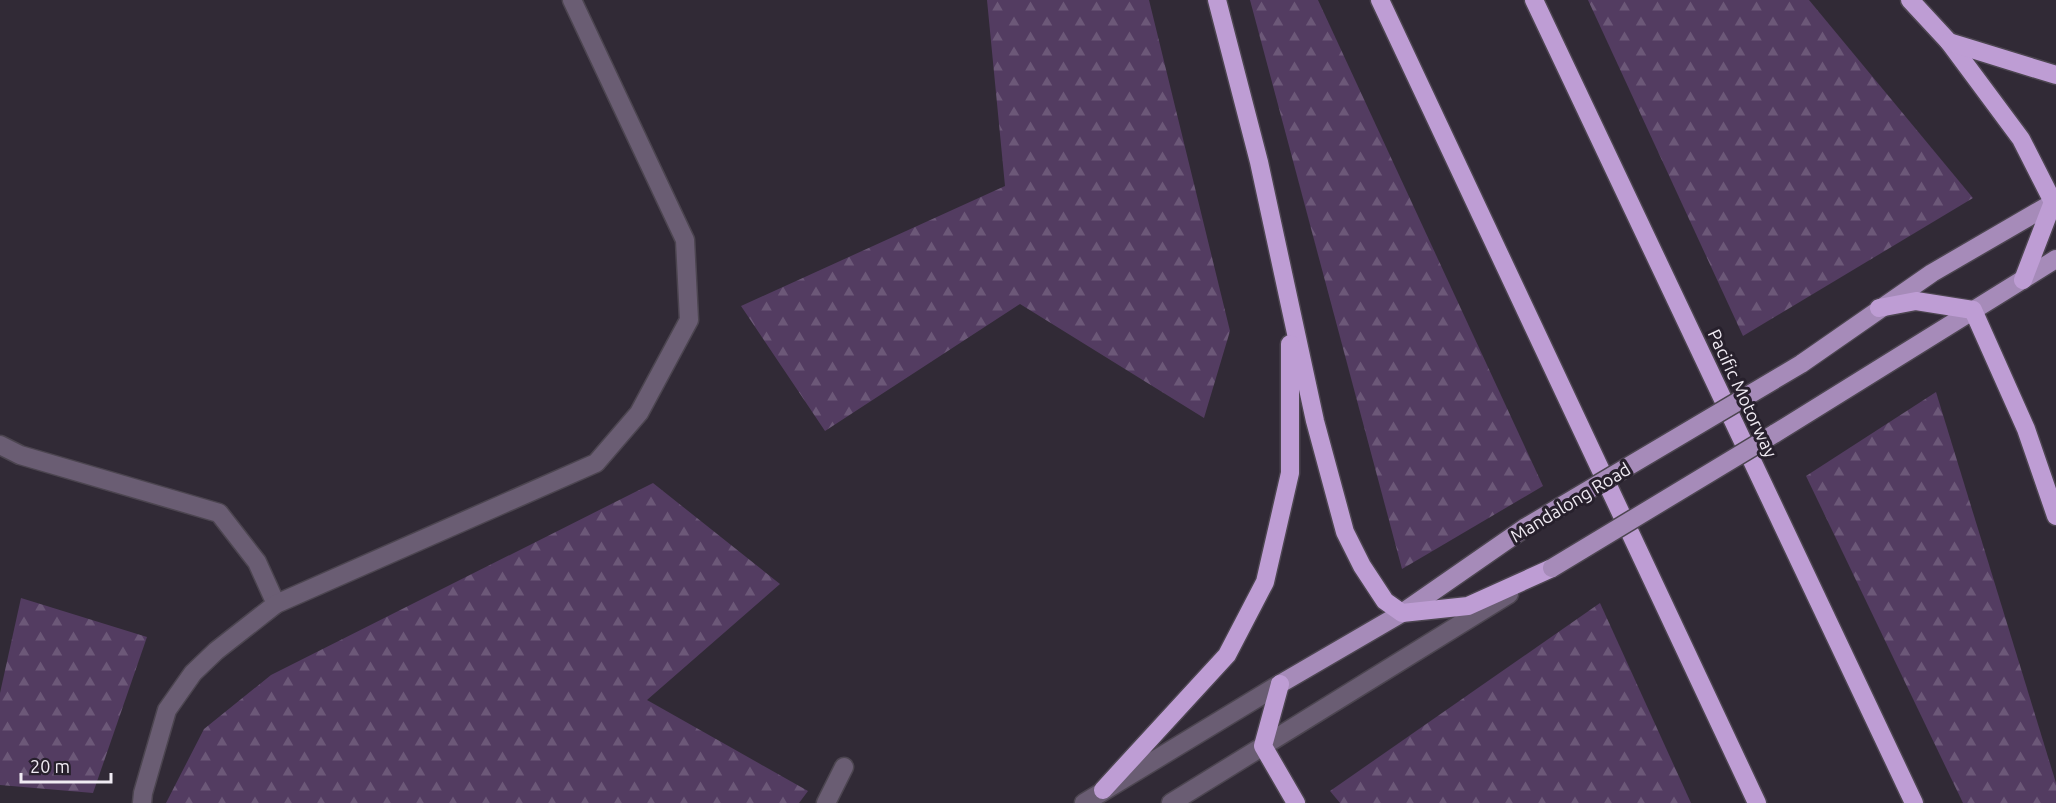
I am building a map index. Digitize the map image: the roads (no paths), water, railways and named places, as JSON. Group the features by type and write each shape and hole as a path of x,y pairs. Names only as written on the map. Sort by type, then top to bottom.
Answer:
{"highway":[{"path":"1217,0 1259,162 1315,421 1345,532 1362,566 1384,601 1402,613 1468,606 1552,568"},
{"path":"1380,0 1757,803"},
{"name":"Pacific Motorway","path":"1534,0 1914,803"},
{"path":"1910,0 1949,42 2021,139 2055,202 2023,280"},
{"path":"1949,42 2056,75"},
{"path":"1879,308 1916,301 1973,310 2026,429 2056,516"},
{"path":"1103,790 1227,655 1265,582 1290,473 1290,307"},
{"path":"1280,684 1263,746 1296,803"}],"main road":[{"name":"Mandalong Road","path":"1280,684 1402,613 1526,528 1801,364 1932,273 2055,202"},
{"path":"1552,568 2056,259"}],"street":[{"path":"142,803 167,710 193,673 216,651 276,604 596,463 639,413 689,320 685,240 572,0"},
{"path":"0,446 20,455 219,513 257,562 276,604"},
{"path":"1171,803 1552,568"},
{"name":"Mandalong Road","path":"1084,803 1280,684"},
{"path":"826,803 844,767"}]}
